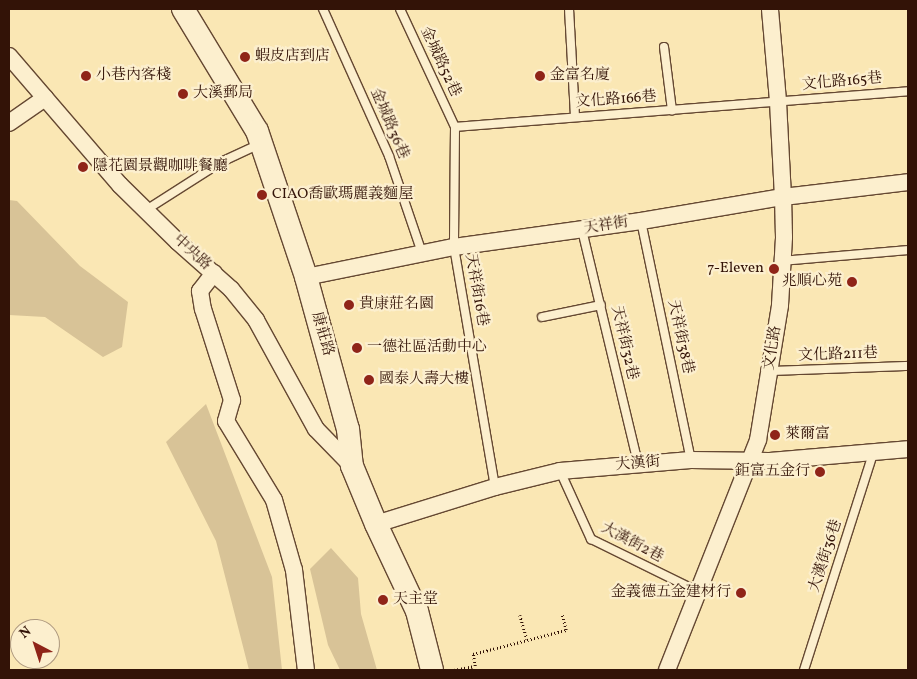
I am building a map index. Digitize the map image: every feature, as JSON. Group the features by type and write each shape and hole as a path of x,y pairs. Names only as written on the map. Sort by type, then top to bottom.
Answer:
{"street":[{"name":"康莊路","path":"183,9 257,130 262,143 306,277 348,429 352,466 376,524 417,610 432,670"},
{"name":"文化路","path":"667,670 758,440 780,305 783,197 778,101 770,9"},
{"name":"中央路","path":"9,56 120,185 231,289 256,320 316,429 352,466"},
{"path":"9,123 45,98"},
{"name":"天祥街","path":"306,277 454,247 582,230 783,197 908,182"},
{"path":"214,273 200,291 203,309 232,400 226,421 274,500 294,570 306,670"},
{"name":"大漢街","path":"376,524 495,487 560,471 691,460 749,462 874,450 908,449"}],"lane":[{"name":"金城路36巷","path":"323,9 389,156 422,253"},
{"name":"金城路52巷","path":"400,9 455,126"},
{"path":"569,9 575,117"},
{"path":"664,47 672,110"},
{"name":"文化路165巷","path":"778,101 908,91"},
{"name":"文化路166巷","path":"455,126 778,101"},
{"name":"天祥街16巷","path":"455,126 454,247 495,487"},
{"path":"146,210 214,167 262,143"},
{"name":"天祥街38巷","path":"641,221 691,460"},
{"name":"天祥街32巷","path":"582,230 638,464"},
{"path":"782,261 908,250"},
{"path":"542,317 601,305"},
{"name":"文化路211巷","path":"769,371 908,366"},
{"name":"大漢街36巷","path":"804,670 874,450"},
{"name":"大漢街2巷","path":"560,471 591,539 699,592"}],"path":[{"path":"520,615 527,639"},
{"path":"454,670 475,666 473,654 566,630 562,615"}],"shaded area":[{"path":"9,200 17,201 80,266 128,302 122,347 103,357 45,317 9,315"},
{"path":"206,404 272,577 282,670 249,670 216,541 166,442"},
{"path":"331,548 358,578 361,614 377,670 340,670 328,645 310,569"}],"place":[{"name":"蝦皮店到店","path":"245,57"},
{"name":"小巷內客棧","path":"86,76"},
{"name":"金富名廈","path":"540,76"},
{"name":"大溪郵局","path":"183,94"},
{"name":"隱花園景觀咖啡餐廳","path":"83,167"},
{"name":"CIAO喬歐瑪麗義麵屋","path":"262,195"},
{"name":"7-Eleven","path":"774,269"},
{"name":"兆順心苑","path":"852,282"},
{"name":"貴康莊名園","path":"349,305"},
{"name":"一德社區活動中心","path":"357,348"},
{"name":"國泰人壽大樓","path":"369,380"},
{"name":"萊爾富","path":"775,435"},
{"name":"鉅富五金行","path":"820,472"},
{"name":"金義德五金建材行","path":"741,593"},
{"name":"天主堂","path":"383,600"}]}
